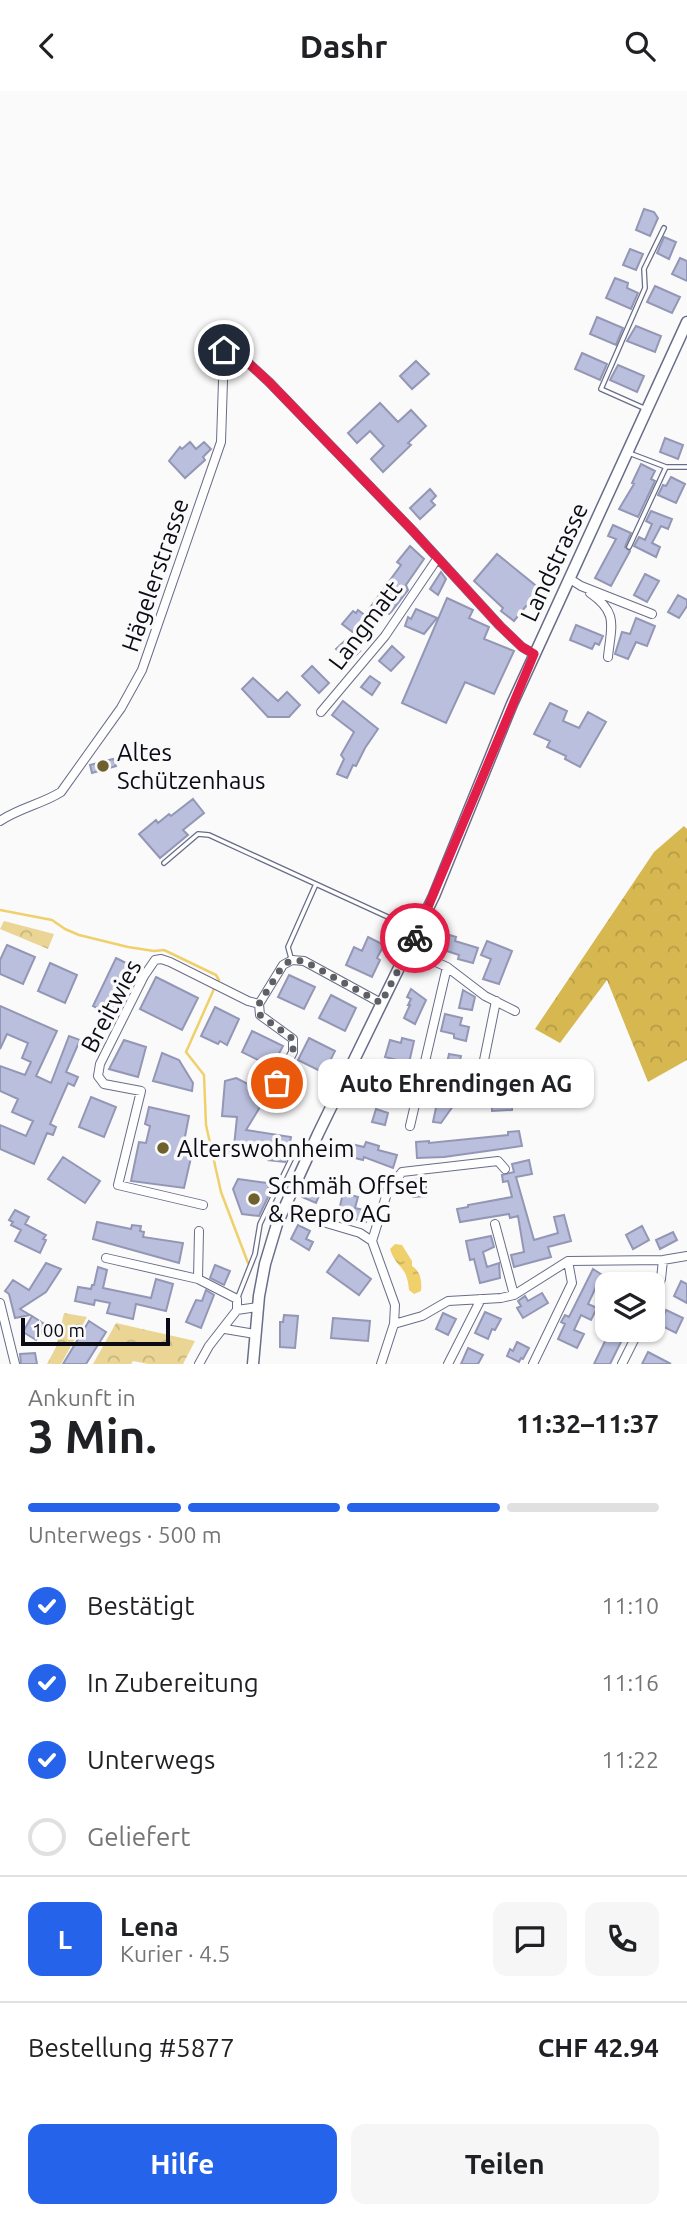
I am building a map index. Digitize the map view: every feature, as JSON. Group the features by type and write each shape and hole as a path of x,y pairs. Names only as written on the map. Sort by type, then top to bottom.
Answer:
{"main road":[{"name":"Landstrasse","path":"253,1364 265,1264 277,1224 419,928 534,654 687,322"}],"street":[{"name":"Hägelerstrasse","path":"0,821 15,811 48,800 61,792 121,708 142,670 221,442 224,350 244,359 269,382 437,559"},
{"path":"437,559 500,626 522,647 534,654"},
{"name":"Langmatt","path":"321,712 385,636 437,559"},
{"path":"569,579 605,603 610,611 608,657"},
{"path":"581,586 652,614"},
{"path":"409,950 447,967 485,996 515,1011"},
{"name":"Breitwies","path":"203,1205 118,1185 141,1091 104,1084 98,1076 100,1065 144,976 155,960 170,962 259,1004 260,1015 293,1039 293,1052 277,1083"},
{"path":"259,1004 283,965 292,960 304,961 381,1003"},
{"path":"410,1126 447,967"},
{"path":"479,1085 496,1001"},
{"path":"372,1241 388,1190 401,1172 498,1161 505,1170"},
{"path":"299,1215 360,1233 372,1241 395,1305 394,1324 381,1364"},
{"path":"495,1224 514,1295"},
{"path":"198,1279 199,1231"},
{"path":"394,1324 422,1316 448,1301 514,1295 568,1261 663,1260 687,1256"},
{"path":"106,1258 198,1279 237,1299 237,1310 225,1329 209,1346 199,1364"},
{"path":"662,1272 663,1260"},
{"path":"533,1364 572,1283 568,1261"},
{"path":"449,1364 481,1299"},
{"path":"0,1303 15,1364"},
{"path":"237,1310 258,1307"},
{"path":"225,1329 256,1334"},
{"path":"622,1364 633,1342"}],"lane":[{"path":"648,410 601,389 645,288 644,269 664,227"},
{"path":"628,452 666,467 687,467"},
{"path":"629,547 666,467"},
{"path":"163,863 198,834 209,835 390,918 419,928"},
{"path":"292,960 288,947 317,884"},
{"path":"237,1299 255,1254 260,1224 294,1153"}],"green space":[{"path":"684,826 687,829 687,1060 648,1082 607,980 560,1043 535,1029 654,852"},
{"path":"4,921 54,934 48,949 0,929"},
{"path":"64,1313 87,1317 61,1364 47,1364 56,1347"},
{"path":"116,1323 195,1341 183,1364 133,1361 131,1364 93,1364"}],"water":[{"path":"395,1244 402,1245 412,1261 412,1266 420,1277 421,1291 414,1294 409,1290 406,1275 390,1249"}],"building":[{"path":"644,209 654,212 658,218 650,236 636,230"},
{"path":"664,237 676,242 669,259 657,253"},
{"path":"630,249 643,254 636,270 623,265"},
{"path":"680,258 687,261 687,281 672,274"},
{"path":"615,278 628,283 627,288 638,293 631,309 606,298"},
{"path":"655,286 680,297 672,313 647,302"},
{"path":"597,317 623,328 616,345 590,334"},
{"path":"636,326 661,336 655,352 627,341"},
{"path":"582,353 607,364 600,380 575,369"},
{"path":"416,361 429,374 412,389 400,376"},
{"path":"618,365 644,376 637,392 610,380"},
{"path":"380,403 398,422 411,410 426,426 383,472 371,459 384,446 370,431 357,443 348,433"},
{"path":"665,438 683,445 678,459 660,452"},
{"path":"190,442 196,449 204,442 211,449 203,457 205,460 185,478 169,461 180,447 182,449"},
{"path":"641,464 655,471 651,479 655,481 638,517 619,509 634,484 632,483"},
{"path":"671,477 685,484 676,503 658,495"},
{"path":"430,489 436,496 431,501 435,505 420,519 410,508"},
{"path":"651,511 672,519 668,529 661,526 652,543 660,547 656,557 634,546 639,537 645,540 652,524 646,521"},
{"path":"613,525 631,533 625,547 630,551 611,586 595,578 616,539 608,536"},
{"path":"410,546 424,559 406,585 408,590 391,612 389,614 383,609 378,616 369,609 401,565 397,562"},
{"path":"497,554 540,589 514,621 501,611 503,608 474,581"},
{"path":"441,572 446,579 438,595 430,589"},
{"path":"645,574 659,581 647,602 634,595"},
{"path":"678,595 687,600 687,606 679,618 668,612"},
{"path":"447,598 473,610 469,618 489,627 484,639 514,651 494,694 465,682 446,723 402,703"},
{"path":"416,609 437,618 424,634 405,626 408,617 411,619"},
{"path":"358,610 366,616 363,620 367,625 358,636 342,624 353,611 356,613"},
{"path":"636,618 655,626 647,646 636,642 628,659 615,654 622,632 630,634"},
{"path":"576,625 603,636 599,645 595,643 592,649 570,640"},
{"path":"350,636 360,647 360,651 349,662 336,649"},
{"path":"392,646 404,657 391,671 379,661"},
{"path":"312,666 329,683 319,693 302,676"},
{"path":"370,676 380,683 372,695 361,687"},
{"path":"253,678 278,701 287,692 300,705 289,717 268,717 242,689"},
{"path":"343,701 378,729 347,778 337,774 344,759 341,755 354,732 332,715"},
{"path":"550,703 567,711 563,721 579,728 588,712 606,722 580,767 565,759 566,756 547,747 550,741 534,734"},
{"name":"Altes Schützenhaus","path":"113,759 116,766 92,773 90,765"},
{"path":"193,799 204,813 183,830 188,835 160,858 139,834 156,820 158,823 169,814 171,816"},
{"path":"443,933 456,937 455,941 478,948 473,963 458,959 459,955 438,948"},
{"path":"368,937 384,945 372,977 346,965 354,947 362,951"},
{"path":"487,941 512,951 499,984 483,979 491,959 481,955"},
{"path":"7,945 35,957 23,984 0,974 0,960"},
{"path":"116,958 136,968 113,1016 93,1006"},
{"path":"50,963 77,975 65,1003 38,991"},
{"path":"289,975 315,987 304,1009 278,997"},
{"path":"156,977 198,998 182,1030 140,1009"},
{"path":"411,989 426,1000 415,1024 404,1018 410,1005 411,999 407,997"},
{"path":"463,990 475,997 472,1010 459,1008"},
{"path":"331,995 356,1008 345,1031 319,1018"},
{"path":"0,1006 57,1031 36,1076 51,1083 69,1036 80,1040 66,1072 78,1077 74,1086 68,1083 50,1124 56,1127 53,1135 47,1133 34,1164 0,1149 0,1125 26,1136 33,1121 12,1112 18,1099 0,1091 0,1066 25,1075 31,1062 22,1058 28,1043 7,1034 0,1049"},
{"path":"215,1007 239,1019 227,1045 201,1036"},
{"path":"445,1014 462,1018 460,1025 469,1027 466,1041 441,1031"},
{"path":"252,1031 283,1046 272,1067 242,1052"},
{"path":"309,1038 335,1051 324,1073 298,1060"},
{"path":"402,1038 414,1041 409,1063 385,1057 390,1040 401,1043"},
{"path":"124,1040 146,1047 138,1077 109,1069"},
{"path":"162,1053 179,1060 193,1083 192,1091 153,1081"},
{"path":"449,1054 461,1056 451,1105 453,1106 441,1123 433,1122 441,1084 434,1082 436,1075 429,1073 432,1060 447,1063"},
{"path":"236,1078 268,1094 246,1130 291,1137 285,1162 268,1160 269,1149 253,1147 252,1152 235,1151 235,1155 226,1154 227,1146 234,1146 237,1117 222,1116 225,1081"},
{"path":"381,1081 395,1084 393,1097 365,1095 367,1082 381,1085"},
{"path":"492,1090 503,1090 503,1094 512,1093 512,1110 492,1111"},
{"path":"91,1097 116,1107 104,1137 79,1127"},
{"name":"Alterswohnheim","path":"149,1107 189,1116 183,1147 193,1149 184,1188 131,1181 139,1142 146,1143 150,1126 145,1124"},
{"path":"376,1109 388,1113 385,1125 372,1122"},
{"path":"519,1131 522,1146 417,1158 416,1142 508,1135 508,1132"},
{"path":"366,1142 379,1146 378,1150 397,1155 393,1168 364,1157 363,1160 347,1156 351,1144 364,1147"},
{"path":"63,1157 100,1181 85,1203 48,1179"},
{"path":"529,1160 532,1174 516,1177 534,1240 558,1233 554,1217 564,1215 571,1241 548,1247 551,1257 514,1267 511,1255 524,1252 518,1216 510,1218 509,1214 460,1222 457,1209 512,1197 508,1181 503,1182 502,1175 514,1172 512,1164"},
{"path":"238,1179 267,1183 270,1193 259,1216 242,1214 233,1189"},
{"path":"425,1179 427,1196 413,1197 410,1180"},
{"path":"307,1185 321,1191 316,1203 302,1197"},
{"path":"343,1193 358,1197 355,1208 368,1211 366,1222 338,1215"},
{"path":"15,1210 29,1217 25,1224 46,1235 40,1253 15,1241 21,1230 11,1225 13,1222 9,1220"},
{"path":"97,1222 131,1229 132,1225 141,1226 143,1237 183,1243 179,1263 93,1239"},
{"path":"298,1225 310,1231 306,1239 313,1242 309,1250 291,1239"},
{"path":"642,1226 649,1240 633,1249 626,1235"},
{"path":"673,1232 677,1240 660,1249 656,1240"},
{"path":"491,1236 494,1247 483,1252 487,1267 499,1263 500,1278 480,1283 474,1259 470,1260 466,1241"},
{"path":"339,1255 371,1279 359,1295 327,1272"},
{"path":"46,1263 61,1269 46,1292 20,1309 30,1315 15,1318 9,1294 5,1291 13,1280 29,1290"},
{"path":"215,1265 230,1271 224,1285 210,1278"},
{"path":"98,1267 107,1270 103,1288 151,1298 156,1279 173,1284 166,1311 136,1304 133,1319 107,1313 110,1303 95,1300 94,1305 75,1301 78,1287 91,1289 94,1285"},
{"path":"593,1269 598,1272 595,1272 595,1289 588,1304 595,1307 595,1312 591,1320 581,1315 574,1330 584,1334 577,1348 558,1339 565,1324 561,1322 565,1315 569,1317"},
{"path":"681,1281 687,1284 687,1303 674,1296"},
{"path":"206,1290 214,1295 201,1328 186,1322 196,1300 202,1301"},
{"path":"542,1293 548,1303 523,1318 517,1308 521,1306 518,1301 525,1296 528,1301"},
{"path":"666,1310 683,1318 676,1333 665,1328"},
{"path":"485,1312 501,1319 488,1339 475,1333"},
{"path":"443,1313 456,1319 448,1335 436,1329"},
{"path":"284,1315 298,1316 295,1348 280,1347 280,1322 283,1322"},
{"path":"32,1316 46,1325 36,1340 23,1332"},
{"path":"333,1318 370,1321 368,1341 331,1338"},
{"path":"89,1321 106,1332 86,1364 63,1364"},
{"path":"517,1342 529,1348 519,1362 507,1356"},
{"path":"605,1342 621,1342 610,1364 594,1364"},
{"path":"468,1348 483,1355 478,1364 461,1364"},
{"path":"648,1352 671,1364 642,1364"},
{"path":"35,1353 37,1364 21,1364 20,1354"}],"waterway":[{"path":"0,910 52,920 79,935 128,947 164,950 216,975 219,980"},
{"path":"214,989 186,1052 204,1075 206,1125 221,1192 248,1263"}],"way so far":[{"path":"277,1083 293,1052 293,1039 260,1015 259,1004 283,965 292,960 304,961 381,1003 415,938"}],"place":[{"name":"Altes Schützenhaus","path":"103,766"},
{"name":"Auto Ehrendingen AG","path":"277,1083"},
{"name":"Alterswohnheim","path":"163,1148"},
{"name":"Schmäh Offset & Repro AG","path":"254,1199"}],"route":[{"path":"224,350 244,359 269,382 413,531 500,626 522,647 534,654 415,938"}]}
